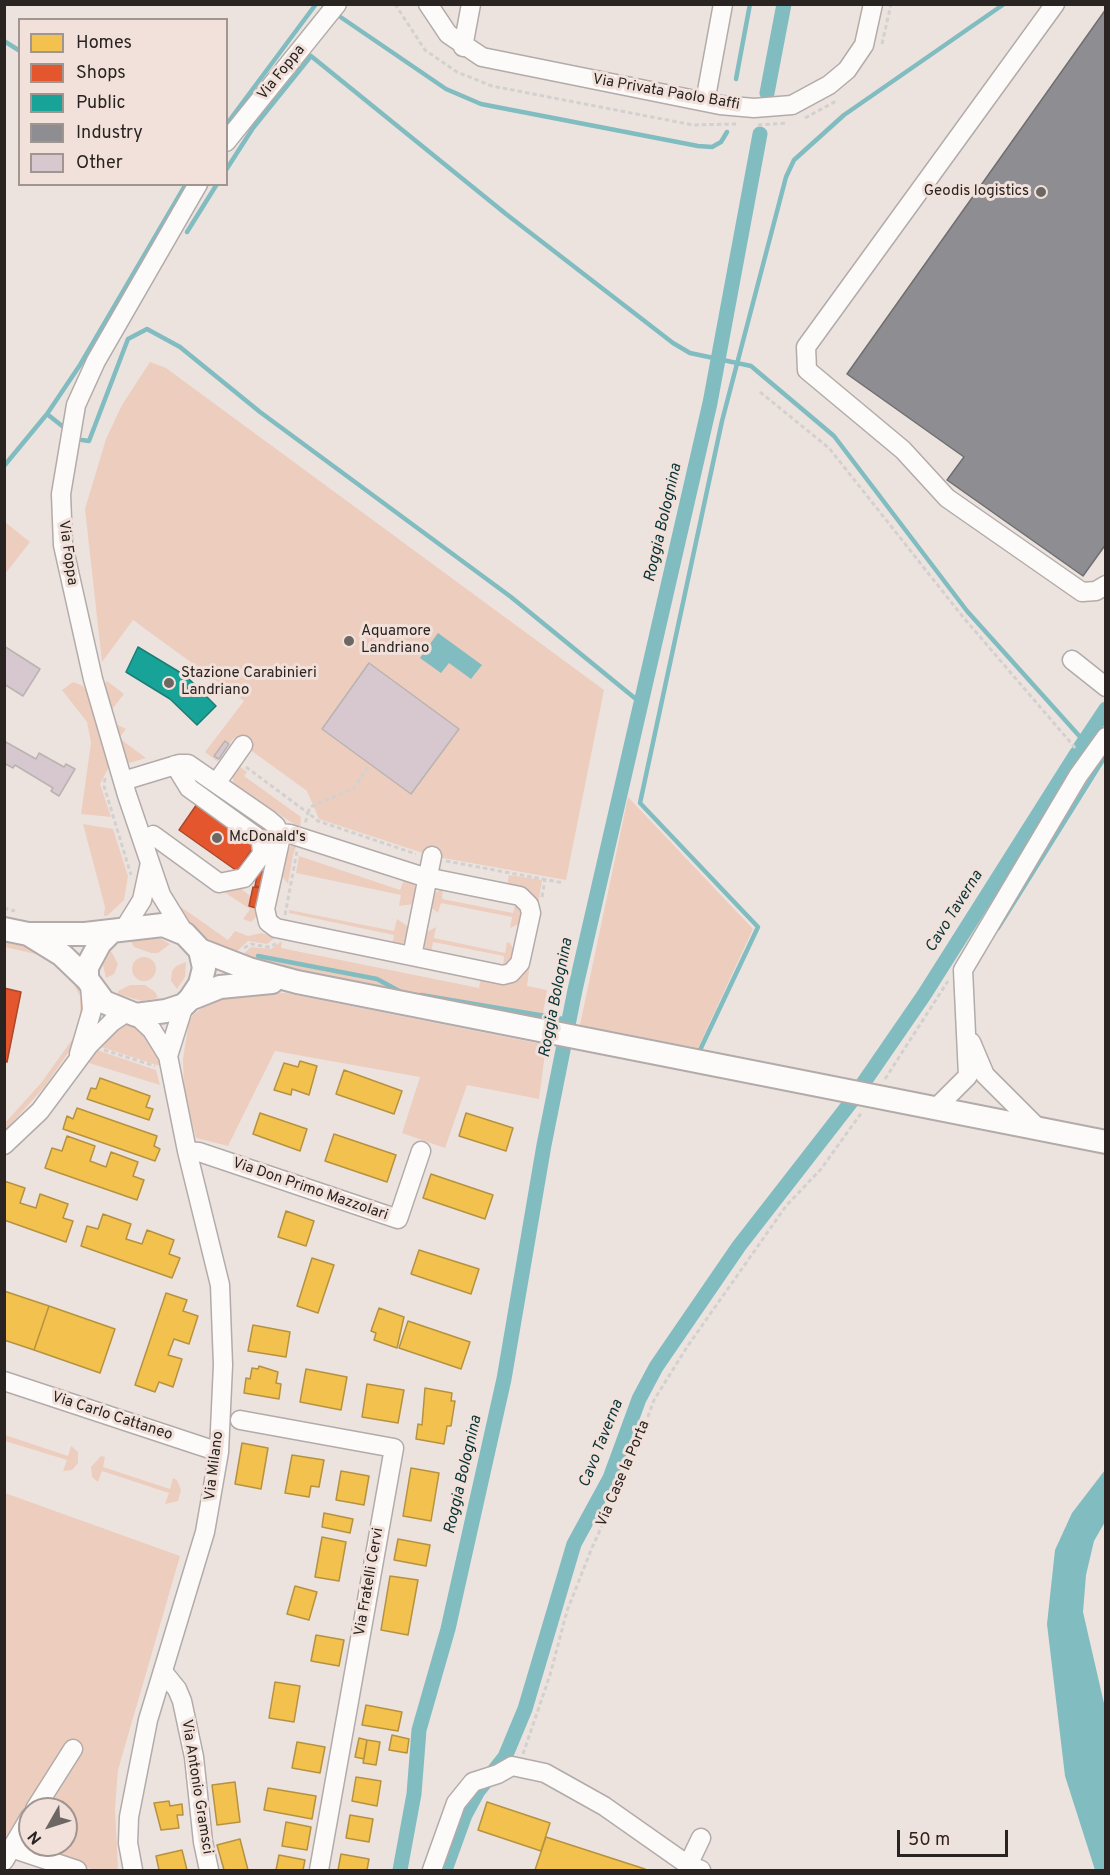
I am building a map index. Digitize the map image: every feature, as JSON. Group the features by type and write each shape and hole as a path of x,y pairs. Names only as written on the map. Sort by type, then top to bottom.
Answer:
{"main road":[{"path":"10,920 28,934 62,954 89,982 104,1002 132,1013 166,1011 220,987 239,983 297,982"},
{"path":"28,934 117,931 163,925 192,942 249,969 297,982 1106,1142"},
{"path":"89,982 87,967 100,943 117,931"},
{"path":"187,1002 200,984 204,968 192,942"}],"street":[{"name":"Via Foppa","path":"228,140 337,4"},
{"name":"Via Privata Paolo Baffi","path":"428,4 448,34 482,57 705,102 754,108 792,105 808,98 847,70 864,45 873,4"},
{"path":"463,46 471,4"},
{"path":"705,102 723,4"},
{"path":"1055,4 806,347 807,370 903,450 947,498 1082,592 1096,591 1106,585"},
{"name":"Via Foppa","path":"192,942 161,895 122,776 76,608 63,545 61,494 68,445 81,394 96,361 197,186"},
{"path":"1072,660 1106,687"},
{"path":"936,1108 968,1076 963,970 1088,762 1106,737"},
{"path":"217,782 243,745"},
{"path":"122,776 188,764 197,768 269,820 279,833 290,834 428,878 520,896 529,905 531,913 517,969 503,975 283,931 272,926 266,918 265,909 279,833"},
{"path":"153,835 195,863 219,883 247,876 262,854 261,840 189,788 175,765"},
{"path":"412,956 432,856"},
{"path":"117,931 142,900 150,862"},
{"path":"83,1052 92,1010 89,982"},
{"name":"Via Milano","path":"169,1064 187,1002"},
{"path":"4,1145 40,1112 83,1052 112,1022 132,1013"},
{"name":"Via Milano","path":"132,1013 152,1030 169,1064 187,1151 220,1285 223,1365 219,1452 205,1532 148,1720 129,1817 128,1844 133,1870"},
{"path":"965,1029 985,1075 1038,1128"},
{"name":"Via Don Primo Mazzolari","path":"187,1151 199,1152 398,1220 421,1151"},
{"name":"Via Carlo Cattaneo","path":"4,1381 219,1452"},
{"name":"Via Fratelli Cervi","path":"240,1420 394,1448 319,1870"},
{"name":"Via Antonio Gramsci","path":"164,1673 177,1689 182,1701 194,1756 203,1842 209,1870"},
{"path":"43,1797 73,1749"},
{"path":"432,1870 456,1803 473,1782 498,1772 545,1773 604,1806 695,1868 701,1838"},
{"path":"18,1837 7,1855 77,1870"}],"path":[{"path":"760,392 829,448 963,617 1088,762"},
{"path":"308,813 310,807 354,788 368,767"},
{"path":"122,776 108,775 104,786 132,885"},
{"path":"4,908 10,920"},
{"name":"Via Case la Porta","path":"498,1772 524,1754 550,1675 567,1611 591,1550 633,1458 654,1400 687,1347 786,1206 821,1169 874,1096 951,977 963,970"},
{"path":"83,1052 169,1064"}],"shaded area":[{"name":"Aquamore Landriano","path":"150,362 166,368 604,690 566,880 432,856 319,819 307,791 234,738 229,744 225,741 215,755 219,759 217,761 205,752 244,701 133,620 102,662 85,509 106,439 122,405"},
{"path":"5,522 30,542 5,574"},
{"path":"107,681 124,694 113,708 109,707 103,686"},
{"path":"73,682 83,686 87,692 109,767 100,784 111,817 81,814 91,743 87,722 62,690"},
{"path":"118,725 126,729 119,738 146,758 129,763 124,757 116,727"},
{"path":"239,766 247,772 244,776 301,817 300,828 233,784 233,773"},
{"path":"628,797 753,929 698,1048 580,1025"},
{"path":"83,824 113,829 128,876 124,900 108,915 104,916 105,907"},
{"path":"297,844 288,884 281,875 287,851 292,845"},
{"path":"299,856 400,890 404,879 414,882 417,892 414,904 399,906 401,895 296,873"},
{"path":"509,875 542,880 538,905 507,887"},
{"path":"237,885 251,897 249,906 256,908 256,917 251,922 243,919 250,909 218,888"},
{"path":"443,888 442,899 513,913 516,902 524,912 521,923 510,928 512,917 441,903 438,913 432,908 432,895"},
{"path":"181,907 228,940 235,931 248,936 261,933 276,937 267,944 248,941 234,954 200,935 177,911"},
{"path":"289,910 394,931 397,919 409,927 407,942 392,945 394,935 289,913"},
{"path":"436,927 434,938 505,953 507,942 510,943 515,952 512,962 503,967 504,956 433,942 431,953 424,947 425,933"},
{"path":"149,936 170,944 158,953 151,953 134,947 130,940"},
{"path":"5,940 35,946 76,976 88,1003 77,1040 45,1086 5,1131 5,1123 41,1083 74,1037 80,1019 80,996 66,970 44,956 5,947"},
{"path":"282,941 281,948 479,988 481,977 530,963 527,986 547,990 541,1025 403,998 367,984 321,974 291,974 238,959 251,947 271,949"},
{"path":"111,951 118,964 114,974 106,978 103,965"},
{"path":"144,957 149,958 155,964 155,974 149,980 144,981 139,980 133,974 132,969 133,964 139,958"},
{"path":"186,962 185,977 177,989 171,981 172,971 176,966"},
{"path":"130,985 145,985 155,992 158,998 142,1001 118,994 118,991"},
{"path":"255,990 285,993 546,1045 539,1099 467,1085 445,1148 402,1133 420,1077 275,1051 228,1146 196,1138 184,1093 183,1059 189,1021 210,1002"},
{"path":"127,1022 139,1026 156,1048 160,1066 95,1045 104,1035"},
{"path":"97,1050 156,1070 160,1085 89,1063"},
{"path":"5,1435 68,1456 71,1446 78,1452 78,1463 72,1470 63,1471 67,1460 5,1441"},
{"path":"101,1456 105,1457 103,1467 170,1489 173,1478 177,1480 181,1490 178,1501 165,1504 169,1493 102,1471 98,1482 92,1477 91,1467"},
{"path":"5,1493 180,1556 118,1770 115,1809 118,1870 95,1870 52,1857 78,1857 78,1797 18,1797 18,1847 5,1843"}],"water":[{"path":"438,633 482,665 471,679 449,663 441,673 420,658"},
{"path":"1105,1470 1105,1522 1094,1541 1086,1575 1083,1612 1106,1712 1105,1870 1095,1870 1065,1776 1047,1624 1055,1550 1072,1513"}],"building: Homes":[{"path":"300,1061 317,1066 309,1095 292,1089 291,1095 274,1090 284,1063 298,1067"},
{"path":"344,1070 402,1091 394,1114 336,1094"},
{"path":"100,1078 150,1096 146,1107 153,1109 149,1120 87,1099 91,1088 96,1089"},
{"path":"77,1108 157,1136 154,1146 160,1149 155,1161 63,1129 67,1116 73,1119"},
{"path":"260,1113 307,1129 300,1151 253,1134"},
{"path":"466,1113 513,1128 506,1151 459,1136"},
{"path":"334,1134 396,1155 387,1182 325,1161"},
{"path":"67,1136 95,1146 90,1161 106,1167 111,1152 138,1162 133,1176 144,1180 137,1200 45,1168 52,1148 62,1151"},
{"path":"431,1174 493,1195 485,1219 423,1198"},
{"path":"4,1181 25,1188 20,1203 36,1208 40,1194 68,1204 63,1218 73,1221 66,1242 4,1220"},
{"path":"286,1211 314,1221 306,1246 278,1237"},
{"path":"103,1214 131,1224 126,1239 142,1244 147,1230 174,1240 169,1254 180,1258 172,1278 81,1246 87,1226 98,1229"},
{"path":"419,1250 479,1269 471,1294 411,1274"},
{"path":"312,1258 334,1265 318,1313 297,1306"},
{"path":"4,1291 49,1306 34,1350 4,1340"},
{"path":"166,1293 187,1300 183,1311 198,1316 189,1344 174,1339 168,1355 182,1359 173,1387 159,1382 155,1392 135,1385"},
{"path":"49,1306 115,1329 100,1373 34,1350"},
{"path":"379,1308 404,1317 397,1348 374,1340 376,1333 371,1331"},
{"path":"408,1321 470,1342 461,1369 399,1348"},
{"path":"253,1325 290,1332 286,1357 248,1351"},
{"path":"259,1366 278,1372 276,1383 281,1384 279,1399 244,1393 246,1378 250,1379 252,1368 258,1369"},
{"path":"306,1369 347,1377 341,1410 300,1402"},
{"path":"367,1384 404,1390 398,1423 362,1417"},
{"path":"425,1388 452,1393 451,1401 455,1401 451,1426 447,1426 444,1444 416,1439 418,1424 422,1425"},
{"path":"242,1443 268,1448 261,1489 235,1484"},
{"path":"292,1455 324,1460 319,1487 311,1486 309,1497 285,1493"},
{"path":"411,1468 439,1473 431,1521 403,1516"},
{"path":"341,1471 369,1476 364,1505 336,1500"},
{"path":"324,1513 353,1519 350,1533 322,1527"},
{"path":"322,1537 346,1542 339,1581 315,1577"},
{"path":"398,1539 430,1545 426,1566 394,1560"},
{"path":"390,1576 418,1580 408,1635 381,1630"},
{"path":"295,1586 317,1592 309,1620 287,1614"},
{"path":"316,1635 344,1640 339,1666 311,1661"},
{"path":"275,1682 300,1686 294,1722 269,1718"},
{"path":"366,1705 402,1712 398,1731 362,1725"},
{"path":"392,1735 409,1739 407,1753 389,1750"},
{"path":"359,1738 367,1740 364,1759 355,1757"},
{"path":"367,1740 380,1742 376,1765 363,1763"},
{"path":"297,1742 325,1747 320,1773 292,1768"},
{"path":"356,1777 381,1781 377,1806 352,1801"},
{"path":"235,1782 240,1822 217,1825 212,1785"},
{"path":"268,1788 316,1796 312,1819 264,1810"},
{"path":"169,1801 170,1806 182,1804 183,1815 177,1815 179,1828 161,1830 154,1803"},
{"path":"487,1802 550,1823 541,1851 478,1830"},
{"path":"350,1815 373,1819 369,1842 346,1838"},
{"path":"286,1822 311,1827 307,1850 282,1846"},
{"path":"546,1837 645,1869 535,1870"},
{"path":"240,1839 248,1870 224,1870 217,1845"},
{"path":"182,1850 187,1870 159,1870 156,1856"},
{"path":"341,1854 369,1859 367,1870 338,1870"},
{"path":"279,1855 305,1860 303,1870 276,1870"}],"building: Shops":[{"name":"McDonald's","path":"197,804 255,845 237,871 179,830"},
{"path":"258,871 264,872 261,887 255,886"},
{"path":"253,887 261,888 256,908 249,906"},
{"path":"4,988 21,992 7,1062 4,1062"}],"building: Public":[{"name":"Stazione Carabinieri Landriano","path":"138,647 186,676 216,706 197,725 170,699 126,672"}],"building: Industry":[{"name":"Geodis logistics","path":"1106,9 1106,544 1083,576 947,480 964,457 847,374"}],"building: Other":[{"path":"4,646 40,669 23,696 4,684"},
{"path":"369,663 459,729 411,794 322,729"},
{"path":"4,741 36,759 39,753 64,767 66,764 75,769 59,796 51,791 53,788 15,765 13,768 4,763"},
{"path":"225,741 229,744 219,759 214,756"}],"waterway":[{"path":"228,122 316,4"},
{"path":"736,79 750,4"},
{"name":"Roggia Bolognina","path":"767,93 784,4"},
{"path":"700,1050 758,927 640,803 722,421 786,177 794,160 844,115 1004,4"},
{"path":"339,16 446,89 481,104 698,146 712,147 721,142 727,132"},
{"path":"4,41 18,50"},
{"path":"228,167 253,128 311,56 506,214 673,343 690,353 751,366 834,436 967,611 1091,749"},
{"name":"Roggia Bolognina","path":"400,1870 414,1794 419,1730 448,1629 504,1379 544,1145 575,990 710,403 760,134"},
{"path":"4,466 47,414 80,365 185,186"},
{"path":"187,232 216,186"},
{"path":"82,440 89,441 128,339 147,329 180,347 260,412 511,597 642,704"},
{"path":"47,414 66,429"},
{"name":"Cavo Taverna","path":"1080,748 1106,709"},
{"name":"Cavo Taverna","path":"860,1088 924,995 1077,753"},
{"path":"998,928 1106,755"},
{"path":"258,956 377,979 401,992"},
{"path":"421,995 569,1020"},
{"name":"Cavo Taverna","path":"445,1870 465,1815 478,1791 505,1757 525,1709 574,1544 610,1478 639,1399 656,1367 739,1246 851,1102"}],"place":[{"name":"Geodis logistics","path":"1041,192"},
{"name":"Aquamore Landriano","path":"349,641"},
{"name":"Stazione Carabinieri Landriano","path":"169,683"},
{"name":"McDonald's","path":"217,838"}]}
